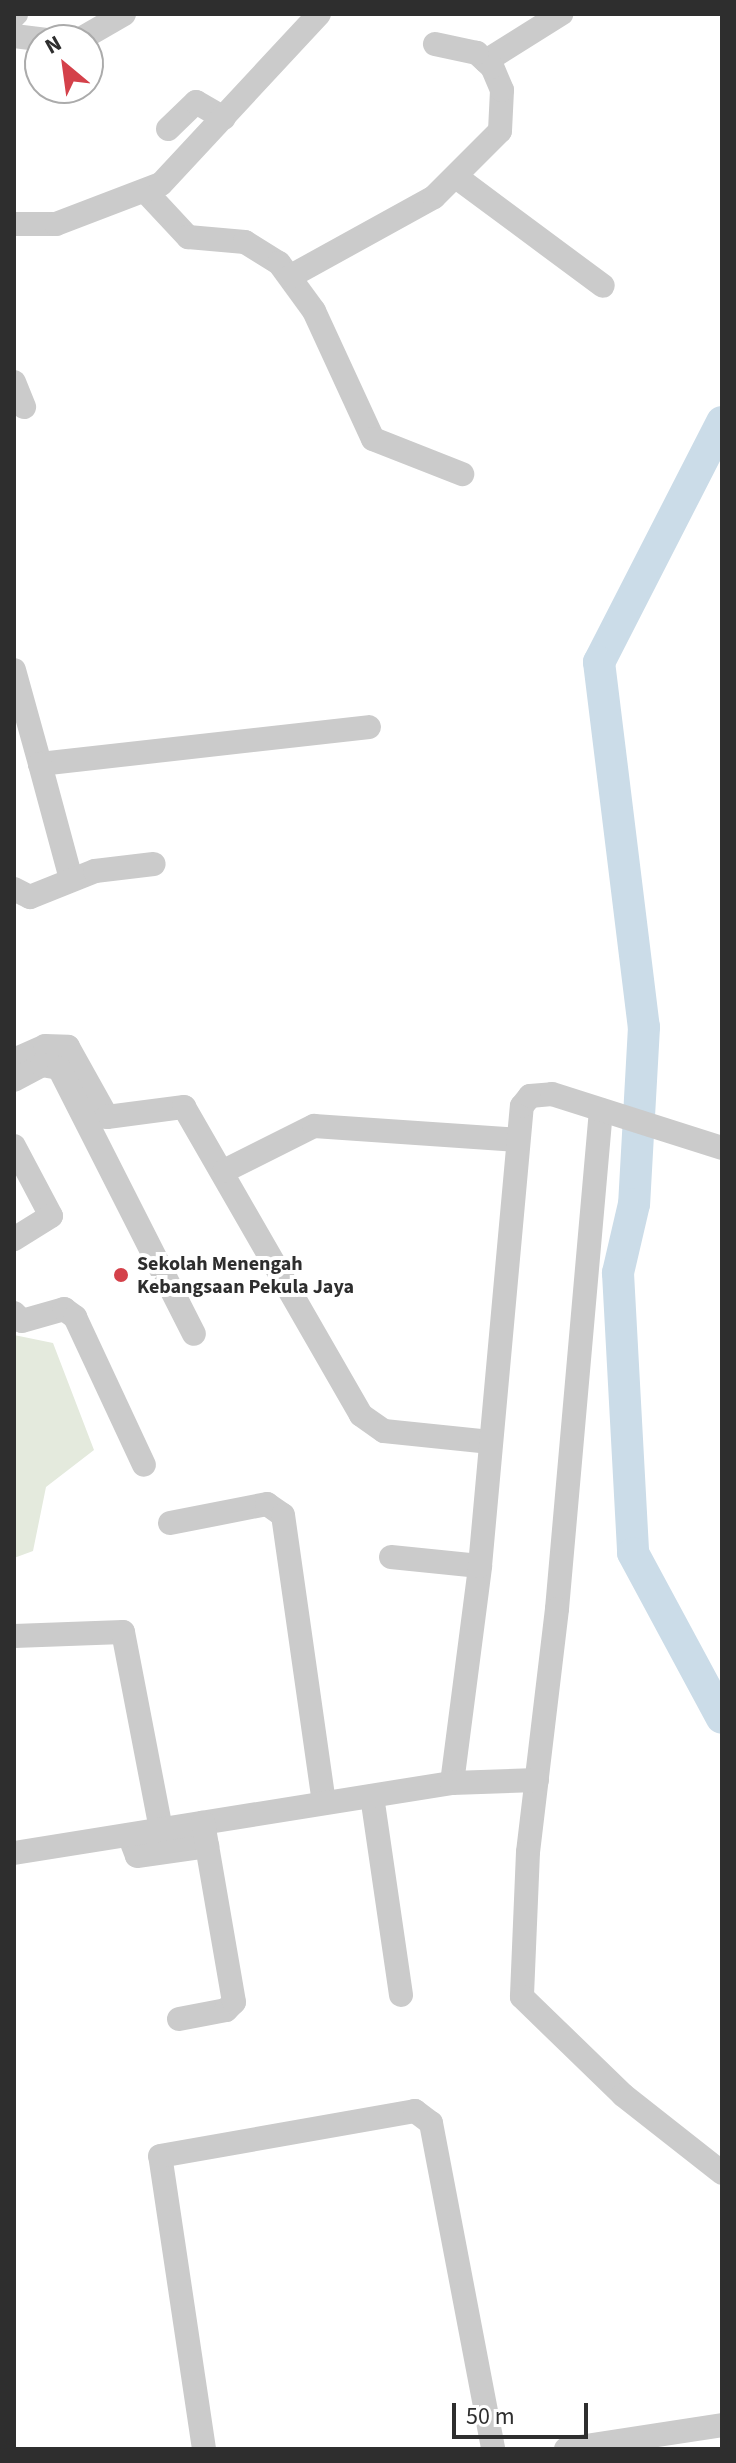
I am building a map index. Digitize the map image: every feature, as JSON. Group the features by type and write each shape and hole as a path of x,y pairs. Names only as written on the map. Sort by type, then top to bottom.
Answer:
{"street":[{"path":"104,26 124,14"},
{"path":"15,223 56,224 146,192 224,118 288,24 319,14"},
{"path":"486,61 561,14"},
{"path":"291,276 459,179 500,131 502,90 486,61 435,44"},
{"path":"168,129 196,102 224,118"},
{"path":"459,179 603,286"},
{"path":"146,192 188,237 245,242 291,276 373,439 462,474"},
{"path":"14,382 24,407"},
{"path":"14,670 71,879"},
{"path":"40,764 369,727"},
{"path":"14,889 30,897 71,879 154,864"},
{"path":"14,1060 45,1046 68,1047 107,1117 175,1105 191,1114 347,1397 371,1426 490,1442"},
{"path":"14,1080 42,1065 59,1068 194,1334"},
{"path":"452,1783 480,1566 517,1140 530,1096 552,1094 722,1148"},
{"path":"612,1114 537,1780 522,1997 623,2095 722,2173"},
{"path":"224,1171 314,1126 517,1140"},
{"path":"14,1146 51,1216 14,1239"},
{"path":"14,1313 22,1321 64,1309 75,1317 144,1465"},
{"path":"170,1523 277,1504 324,1803"},
{"path":"391,1557 480,1566"},
{"path":"14,1636 123,1632 161,1830"},
{"path":"129,1835 137,1856 205,1834 324,1803 452,1783 537,1780"},
{"path":"372,1796 401,1995"},
{"path":"14,1852 161,1830 205,1834"},
{"path":"179,2019 226,2010 234,2002 205,1834"},
{"path":"204,2449 160,2156 415,2111 431,2123 493,2449"},
{"path":"566,2449 646,2443 722,2425"}],"shaded area":[{"path":"14,1335 53,1343 94,1450 46,1487 33,1551 14,1558"}],"waterway":[{"path":"722,422 599,662 644,1027 634,1204 618,1273 633,1553 722,1718"}],"place":[{"name":"Sekolah Menengah Kebangsaan Pekula Jaya","path":"121,1275"}]}
